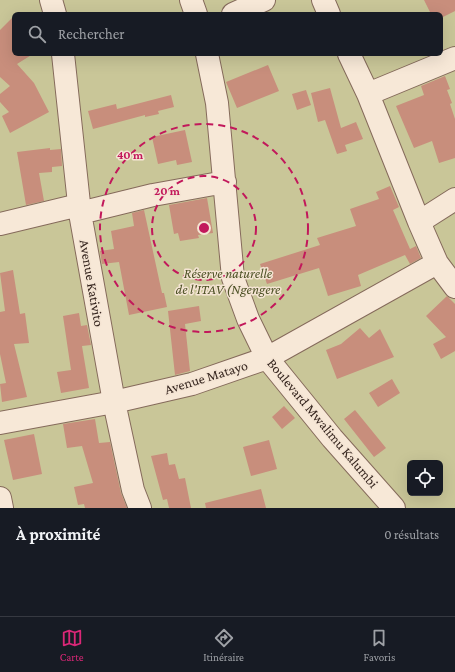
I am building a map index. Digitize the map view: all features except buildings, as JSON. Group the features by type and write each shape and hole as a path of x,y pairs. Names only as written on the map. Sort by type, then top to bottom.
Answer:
{"street":[{"path":"51,0 54,12"},
{"path":"191,0 195,12"},
{"path":"237,12 264,0"},
{"path":"323,0 328,12"},
{"name":"Avenue Kativito","path":"63,56 79,209 114,402 133,490 140,508"},
{"name":"Boulevard Mwalimu Kalumbi","path":"207,56 217,103 233,278 248,319 267,358 332,438 394,508"},
{"path":"350,56 368,94 419,222 437,262 455,287"},
{"path":"368,94 455,58"},
{"path":"0,224 225,182"},
{"path":"419,222 455,199"},
{"name":"Avenue Matayo","path":"0,423 114,402 192,384 267,358 437,262"},
{"path":"0,498 2,508"}],"green space":[{"name":"Réserve naturelle de l'ITAV (Ngengere","path":"0,0 455,0 455,508 0,508"}]}
